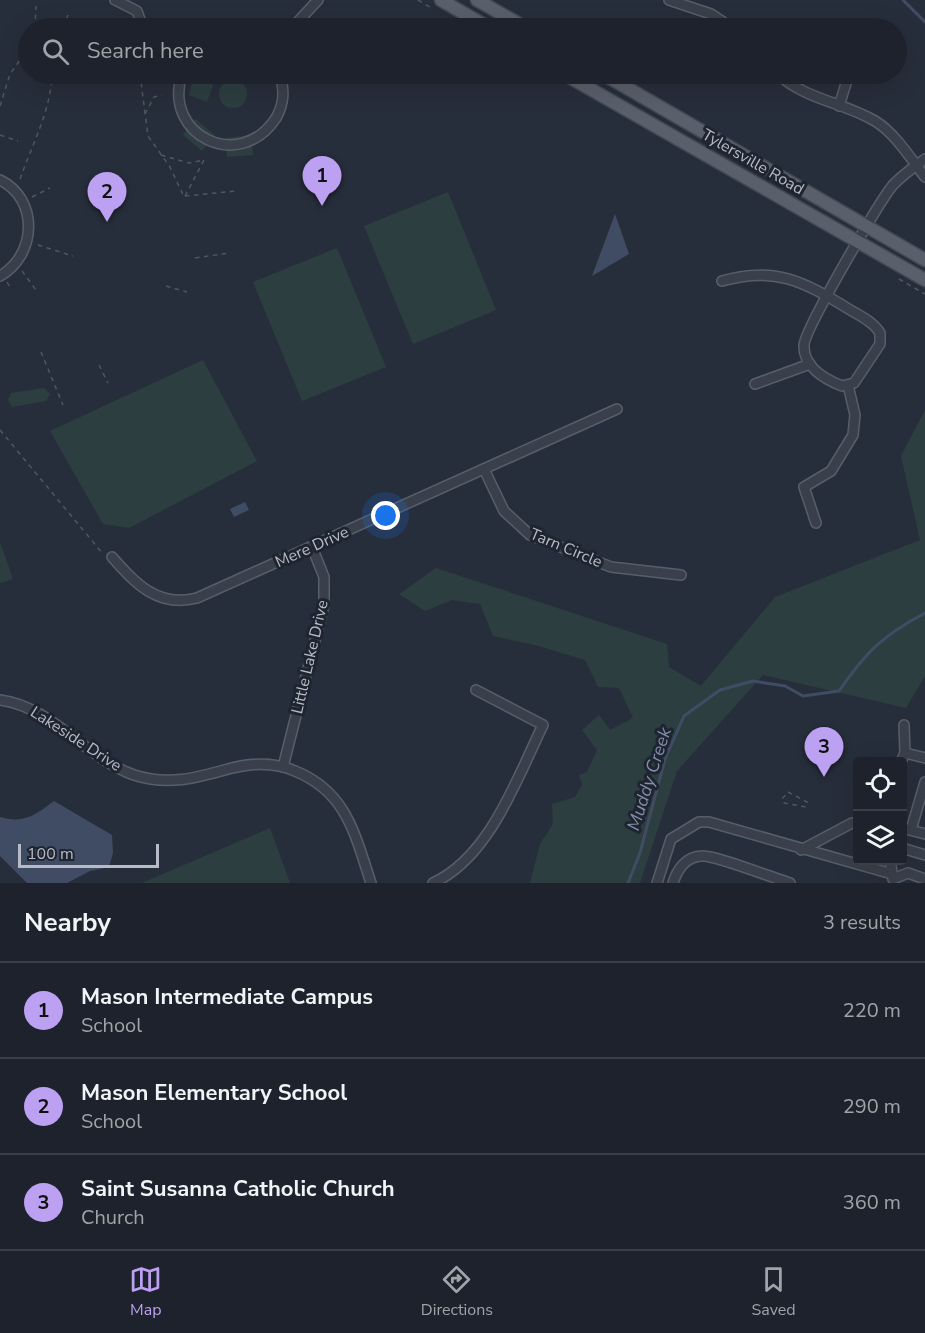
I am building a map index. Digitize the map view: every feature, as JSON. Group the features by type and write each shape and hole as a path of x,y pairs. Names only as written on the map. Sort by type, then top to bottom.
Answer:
{"main road":[{"path":"441,0 472,18"},
{"path":"477,0 508,18"},
{"name":"Tylersville Road","path":"582,84 925,280"},
{"name":"Tylersville Road","path":"620,84 925,260"}],"street":[{"path":"115,0 137,11 139,18"},
{"path":"301,18 318,0"},
{"path":"669,0 717,18"},
{"path":"181,84 179,106 188,124 202,138 223,145 247,143 267,132 281,110 284,90 282,84"},
{"path":"792,84 801,91 866,116 883,127 925,177"},
{"path":"839,106 846,84"},
{"path":"722,281 750,274 771,274 799,281 827,297 872,324 881,336 880,344 857,380 848,385 835,383 810,364 805,352 806,338 827,297 894,184 925,159"},
{"path":"0,180 16,191 23,202 30,228 23,254 3,279"},
{"path":"755,384 810,364"},
{"path":"816,523 804,487 831,471 853,435 855,415 848,385"},
{"name":"Mere Drive","path":"111,557 150,594 170,600 183,600 217,590 616,409"},
{"name":"Tarn Circle","path":"484,469 504,511 530,535 611,567 681,575"},
{"name":"Little Lake Drive","path":"283,767 324,605 324,577 312,547"},
{"path":"434,883 455,871 480,846 543,725 476,690"},
{"name":"Lakeside Drive","path":"0,700 32,709 108,761 146,778 180,781 241,765 283,767 312,779 333,796 349,820 372,883"},
{"path":"903,757 904,724"},
{"path":"907,757 925,758"},
{"path":"925,782 907,829 925,834"},
{"path":"657,883 666,845 671,838 699,822 709,822 893,879 908,873 925,879"},
{"path":"801,850 853,823"},
{"path":"907,849 925,855"},
{"path":"673,883 677,869 685,862 702,856 790,883"}],"path":[{"path":"35,18 36,6"},
{"path":"67,18 69,12"},
{"path":"0,106 10,74 18,63"},
{"path":"20,179 42,123 52,84"},
{"path":"141,84 148,136 161,154 184,196"},
{"path":"145,114 154,96 162,94"},
{"path":"0,135 18,141"},
{"path":"161,154 189,163 204,160 184,196"},
{"path":"32,197 50,188"},
{"path":"184,196 236,191"},
{"path":"38,245 73,256"},
{"path":"195,258 229,254"},
{"path":"22,270 36,290"},
{"path":"3,279 11,289"},
{"path":"166,286 187,292"},
{"path":"41,352 63,405"},
{"path":"99,365 108,383"},
{"path":"0,430 106,557 111,557"},
{"path":"788,792 792,792 807,802 806,807 802,808 795,804 788,805 782,799 788,792"}],"shaded area":[{"path":"192,84 213,84 207,102 189,95"},
{"path":"223,84 243,84 246,89 246,99 238,107 228,107 220,99 220,89"},
{"path":"195,119 215,135 202,151 183,135"},
{"path":"251,135 253,155 227,157 225,138"},
{"path":"448,192 496,310 413,344 364,226"},
{"path":"337,248 386,367 302,401 253,282"},
{"path":"203,360 257,461 129,528 103,524 50,431"},
{"path":"44,388 50,394 46,401 12,407 8,400 11,393"},
{"path":"925,410 925,676 906,708 763,675 677,771 640,883 530,883 540,844 553,824 552,804 575,797 582,785 579,775 587,772 597,750 582,730 599,715 610,730 633,718 619,688 598,687 585,660 535,645 493,636 480,604 452,600 425,611 399,594 436,568 667,644 669,667 701,686 775,597 920,540 901,456"},
{"path":"0,542 13,579 0,583"},
{"path":"270,828 290,883 142,883"}],"water":[{"path":"615,214 629,254 592,276"},
{"path":"245,502 249,510 234,517 230,509"},
{"path":"54,801 112,835 113,853 109,867 90,871 67,883 27,883 0,856 0,817 23,819"}],"waterway":[{"name":"Muddy Creek","path":"903,0 925,22"},
{"name":"Muddy Creek","path":"628,883 640,853 665,759 684,716 720,690 753,681 785,686 803,696 839,691 858,665 876,646 886,637 925,613"}],"place":[{"name":"Mason Intermediate Campus","path":"322,206"},
{"name":"Mason Elementary School","path":"107,222"},
{"name":"Saint Susanna Catholic Church","path":"824,777"}]}
